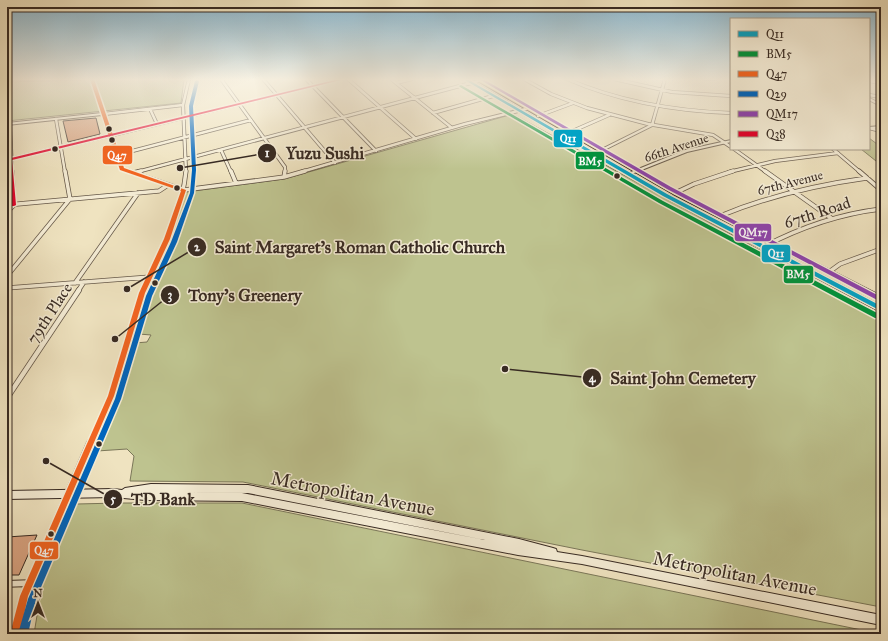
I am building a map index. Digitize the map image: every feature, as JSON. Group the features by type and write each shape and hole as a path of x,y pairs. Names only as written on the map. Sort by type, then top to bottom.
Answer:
{"main road":[{"path":"515,109 628,174 881,309"},
{"path":"526,109 675,193 881,299"},
{"name":"Metropolitan Avenue","path":"7,495 113,493 145,496 242,497 518,550 582,560 881,620"}],"street":[{"path":"102,109 122,169 184,190 284,177 452,128 526,109"},
{"path":"14,205 9,160 8,124 150,109 157,124"},
{"path":"14,634 19,613 30,583 111,396 142,293 167,239 184,190 186,159 184,109"},
{"path":"9,160 218,109"},
{"path":"243,109 285,167 284,177"},
{"path":"289,109 335,163"},
{"path":"336,109 376,151"},
{"path":"134,173 371,109"},
{"path":"381,109 416,139"},
{"path":"428,109 452,128"},
{"path":"433,113 447,109"},
{"path":"538,116 557,109"},
{"path":"591,109 609,115 652,125 702,132 713,135 730,146"},
{"path":"600,151 652,125 656,109"},
{"path":"671,109 730,114"},
{"path":"568,133 609,115"},
{"path":"7,276 70,199 56,119"},
{"path":"117,155 251,120"},
{"path":"870,128 881,127"},
{"path":"870,128 881,130"},
{"name":"66th Avenue","path":"628,174 686,151 730,141"},
{"path":"221,150 236,183"},
{"path":"735,150 831,218"},
{"path":"834,150 881,190"},
{"path":"675,193 712,177 756,165 796,157 838,153"},
{"name":"67th Avenue","path":"720,216 752,202 791,190 828,182 867,178"},
{"path":"7,206 138,193 159,190 168,185"},
{"name":"79th Place","path":"75,283 138,193"},
{"path":"7,212 14,205"},
{"name":"67th Road","path":"763,247 797,229 831,218 881,209"},
{"path":"829,272 840,264 881,249"},
{"path":"7,288 150,277"},
{"name":"79th Place","path":"7,398 84,282"},
{"path":"7,584 30,583"}],"green space":[{"path":"7,109 124,109 7,121"},
{"path":"513,114 881,317 881,607 582,550 243,482 130,481 134,456 127,449 97,451 122,394 135,343 147,342 151,335 139,334 186,192 284,179"},
{"path":"870,139 881,147 881,165 862,150 870,150"},
{"path":"242,503 881,634 34,634 42,585 77,504"}],"building":[{"path":"96,118 100,134 68,142 63,121"},
{"path":"37,535 19,575 7,575 7,537"}],"transit line":[{"name":"Q47","path":"102,109 122,169 184,190"},
{"name":"Q29","path":"23,634 32,599 118,399 149,296 174,242 192,193 194,170 191,109"},
{"name":"Q38","path":"7,160 219,109"},
{"name":"BM5","path":"501,109 661,202 877,316"},
{"name":"Q11","path":"517,109 665,195 881,309"},
{"name":"QM17","path":"533,109 669,188 881,300"},
{"name":"Q38","path":"7,205 14,205 10,160"},
{"name":"Q47","path":"15,634 24,596 111,396 142,293 167,239 184,190"}],"place":[{"name":"Yuzu Sushi","path":"180,168"},
{"name":"Saint Margaret's Roman Catholic Church","path":"127,289"},
{"name":"Tony’s Greenery","path":"115,339"},
{"name":"Saint John Cemetery","path":"505,369"},
{"name":"TD Bank","path":"46,461"}]}
